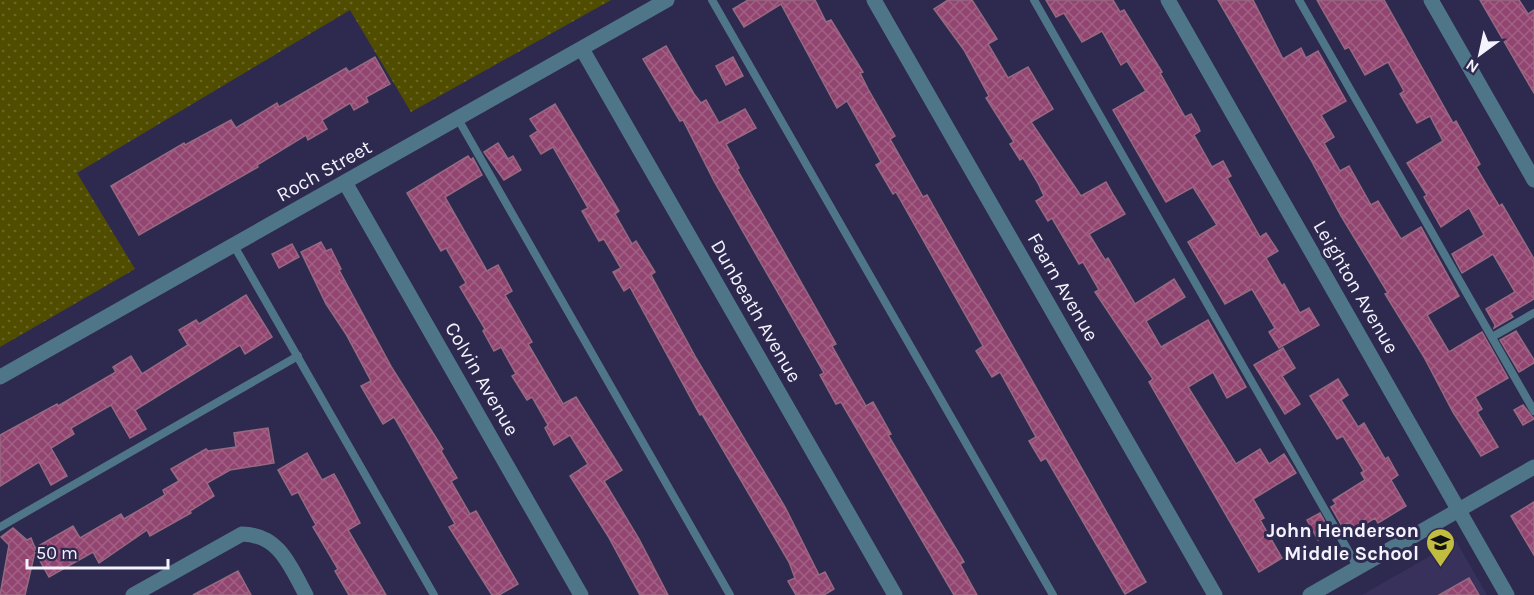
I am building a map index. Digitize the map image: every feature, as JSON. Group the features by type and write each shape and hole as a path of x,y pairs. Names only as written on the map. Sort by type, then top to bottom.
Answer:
{"street":[{"name":"Roch Street","path":"0,377 233,244 346,184 668,0"},
{"name":"Fearn Avenue","path":"874,0 1215,595"},
{"name":"Leighton Avenue","path":"1168,0 1507,595"},
{"path":"1431,0 1534,180"},
{"name":"Dunbeath Avenue","path":"582,49 895,595"},
{"name":"Colvin Avenue","path":"346,184 581,595"},
{"path":"1310,595 1534,467"},
{"path":"133,595 242,534 259,535 282,552 306,595"}],"lane":[{"path":"712,0 1053,595"},
{"path":"1034,0 1358,568"},
{"path":"1299,0 1534,411"},
{"path":"458,120 730,595"},
{"path":"233,244 434,595"},
{"path":"1492,337 1534,313"},
{"path":"0,527 298,356"}],"shaded area":[{"path":"0,0 611,0 411,112 350,10 77,173 135,269 0,347"},
{"name":"John Henderson Middle School","path":"1456,541 1487,595 1362,595"}],"building":[{"path":"748,0 815,0 826,22 831,20 863,72 860,73 895,136 890,139 923,197 927,195 1146,582 1125,594 1046,458 1041,461 1029,441 1036,437 1000,372 992,377 976,351 983,346 896,192 893,194 876,165 881,162 847,101 837,108 781,4 744,27 733,9"},
{"path":"948,0 972,0 997,39 988,44 1008,78 1028,67 1053,109 1031,122 1081,196 1106,182 1125,214 1089,234 1105,260 1108,258 1135,304 1174,279 1185,297 1146,321 1161,347 1208,320 1246,387 1227,398 1213,372 1188,387 1236,464 1260,449 1269,464 1284,454 1296,473 1253,499 1264,518 1260,520 1282,558 1259,572 1149,382 1153,379 1095,292 1099,290 1083,262 1079,264 1052,218 1048,221 1036,201 1044,196 1038,183 1023,158 1020,160 1010,144 1014,142 986,98 989,96 964,50 934,9"},
{"path":"1046,0 1113,0 1120,12 1124,10 1162,72 1160,73 1185,117 1191,114 1198,126 1200,131 1194,135 1212,167 1223,161 1231,176 1227,178 1260,237 1266,233 1278,251 1266,258 1282,286 1284,284 1300,313 1309,308 1319,325 1279,348 1269,332 1275,328 1252,289 1225,304 1188,242 1217,225 1193,187 1166,202 1113,110 1146,91 1127,61 1121,65 1102,31 1082,42 1064,13 1056,17"},
{"path":"1218,0 1253,0 1283,59 1301,48 1306,58 1318,51 1346,101 1321,115 1334,137 1324,143 1340,171 1349,166 1371,205 1378,201 1401,239 1421,227 1459,296 1427,315 1449,352 1482,332 1508,378 1475,397 1482,409 1477,412 1498,447 1481,456 1453,412 1424,357 1385,294 1388,293 1341,216"},
{"path":"1317,0 1384,0 1453,123 1456,121 1480,164 1476,167 1499,206 1502,204 1534,259 1534,299 1510,313 1513,317 1494,328 1495,325 1486,309 1515,292 1493,254 1462,273 1452,254 1484,235 1469,208 1441,227 1424,197 1427,195 1407,163 1443,141 1430,116 1417,123 1400,94 1404,91 1388,62 1365,75 1349,47 1345,49"},
{"path":"1480,0 1519,0 1528,14 1534,10 1534,93"},
{"path":"666,46 694,94 701,103 706,100 719,123 745,109 756,128 726,144 739,168 737,169 836,344 832,346 866,406 873,402 891,434 888,435 964,562 960,564 977,595 954,595 841,402 836,404 820,375 824,373 714,181 683,120 680,121 643,59"},
{"path":"375,57 390,84 366,97 368,102 354,110 350,103 322,120 327,129 308,140 306,135 257,165 258,167 139,235 111,186 184,143 185,145 231,120 236,128 277,103 279,107 346,68 349,72"},
{"path":"733,57 743,76 726,85 716,66"},
{"path":"555,104 619,211 615,214 632,244 636,241 655,272 651,275 696,358 785,507 819,575 825,572 834,589 824,595 796,595 788,581 795,578 789,562 702,414 700,415 630,287 624,291 613,272 621,268 604,239 599,241 582,211 588,208 553,147 541,154 530,136 538,131 530,119"},
{"path":"498,143 508,159 513,156 521,170 504,180 484,152"},
{"path":"468,156 471,160 473,158 482,175 445,197 487,271 498,265 512,291 505,295 532,342 528,344 563,404 576,397 622,470 604,481 639,539 668,595 640,595 608,536 570,476 588,464 570,435 554,445 545,428 548,425 532,397 527,400 512,376 516,374 501,347 494,351 483,331 485,329 460,287 466,283 446,248 441,251 407,193"},
{"path":"321,242 326,251 331,249 341,269 339,270 392,368 443,449 441,451 457,478 451,481 470,514 476,511 518,584 499,595 492,595 449,527 455,524 394,417 383,424 361,386 371,381 346,334 326,304 301,252"},
{"path":"292,244 299,257 279,268 272,254"},
{"path":"246,295 272,337 245,354 240,345 135,410 146,429 130,438 111,405 71,428 74,434 51,448 67,476 51,485 39,462 0,486 0,435 57,404 58,406 116,372 113,367 131,356 142,374 188,345 179,330 196,320 199,324"},
{"path":"1516,331 1534,360 1534,363 1519,372 1500,340"},
{"path":"1283,348 1295,368 1282,376 1300,404 1285,414 1254,365"},
{"path":"1338,379 1348,395 1341,400 1358,427 1364,423 1385,459 1388,457 1398,475 1391,480 1406,506 1378,523 1375,518 1352,532 1347,523 1342,526 1331,507 1336,504 1333,500 1365,480 1361,473 1364,471 1343,436 1337,439 1310,396"},
{"path":"1523,405 1534,419 1523,425 1514,410"},
{"path":"268,428 274,463 230,470 207,483 214,496 190,511 191,513 150,536 147,530 99,563 93,552 49,577 35,552 25,595 0,595 9,545 1,537 13,528 27,540 31,538 35,548 73,526 80,538 121,514 124,519 165,495 163,490 179,481 171,469 206,449 208,451 236,447 234,433"},
{"path":"307,453 322,480 334,474 343,490 360,523 348,530 386,595 349,595 335,571 338,569 313,527 316,525 298,492 292,495 278,470"},
{"path":"1534,502 1534,555 1511,516"},
{"path":"1320,513 1331,533 1318,540 1307,520"},
{"path":"238,571 251,595 193,595"},
{"path":"1469,578 1479,595 1439,595"}],"place":[{"name":"John Henderson Middle School","path":"1440,568"}]}
